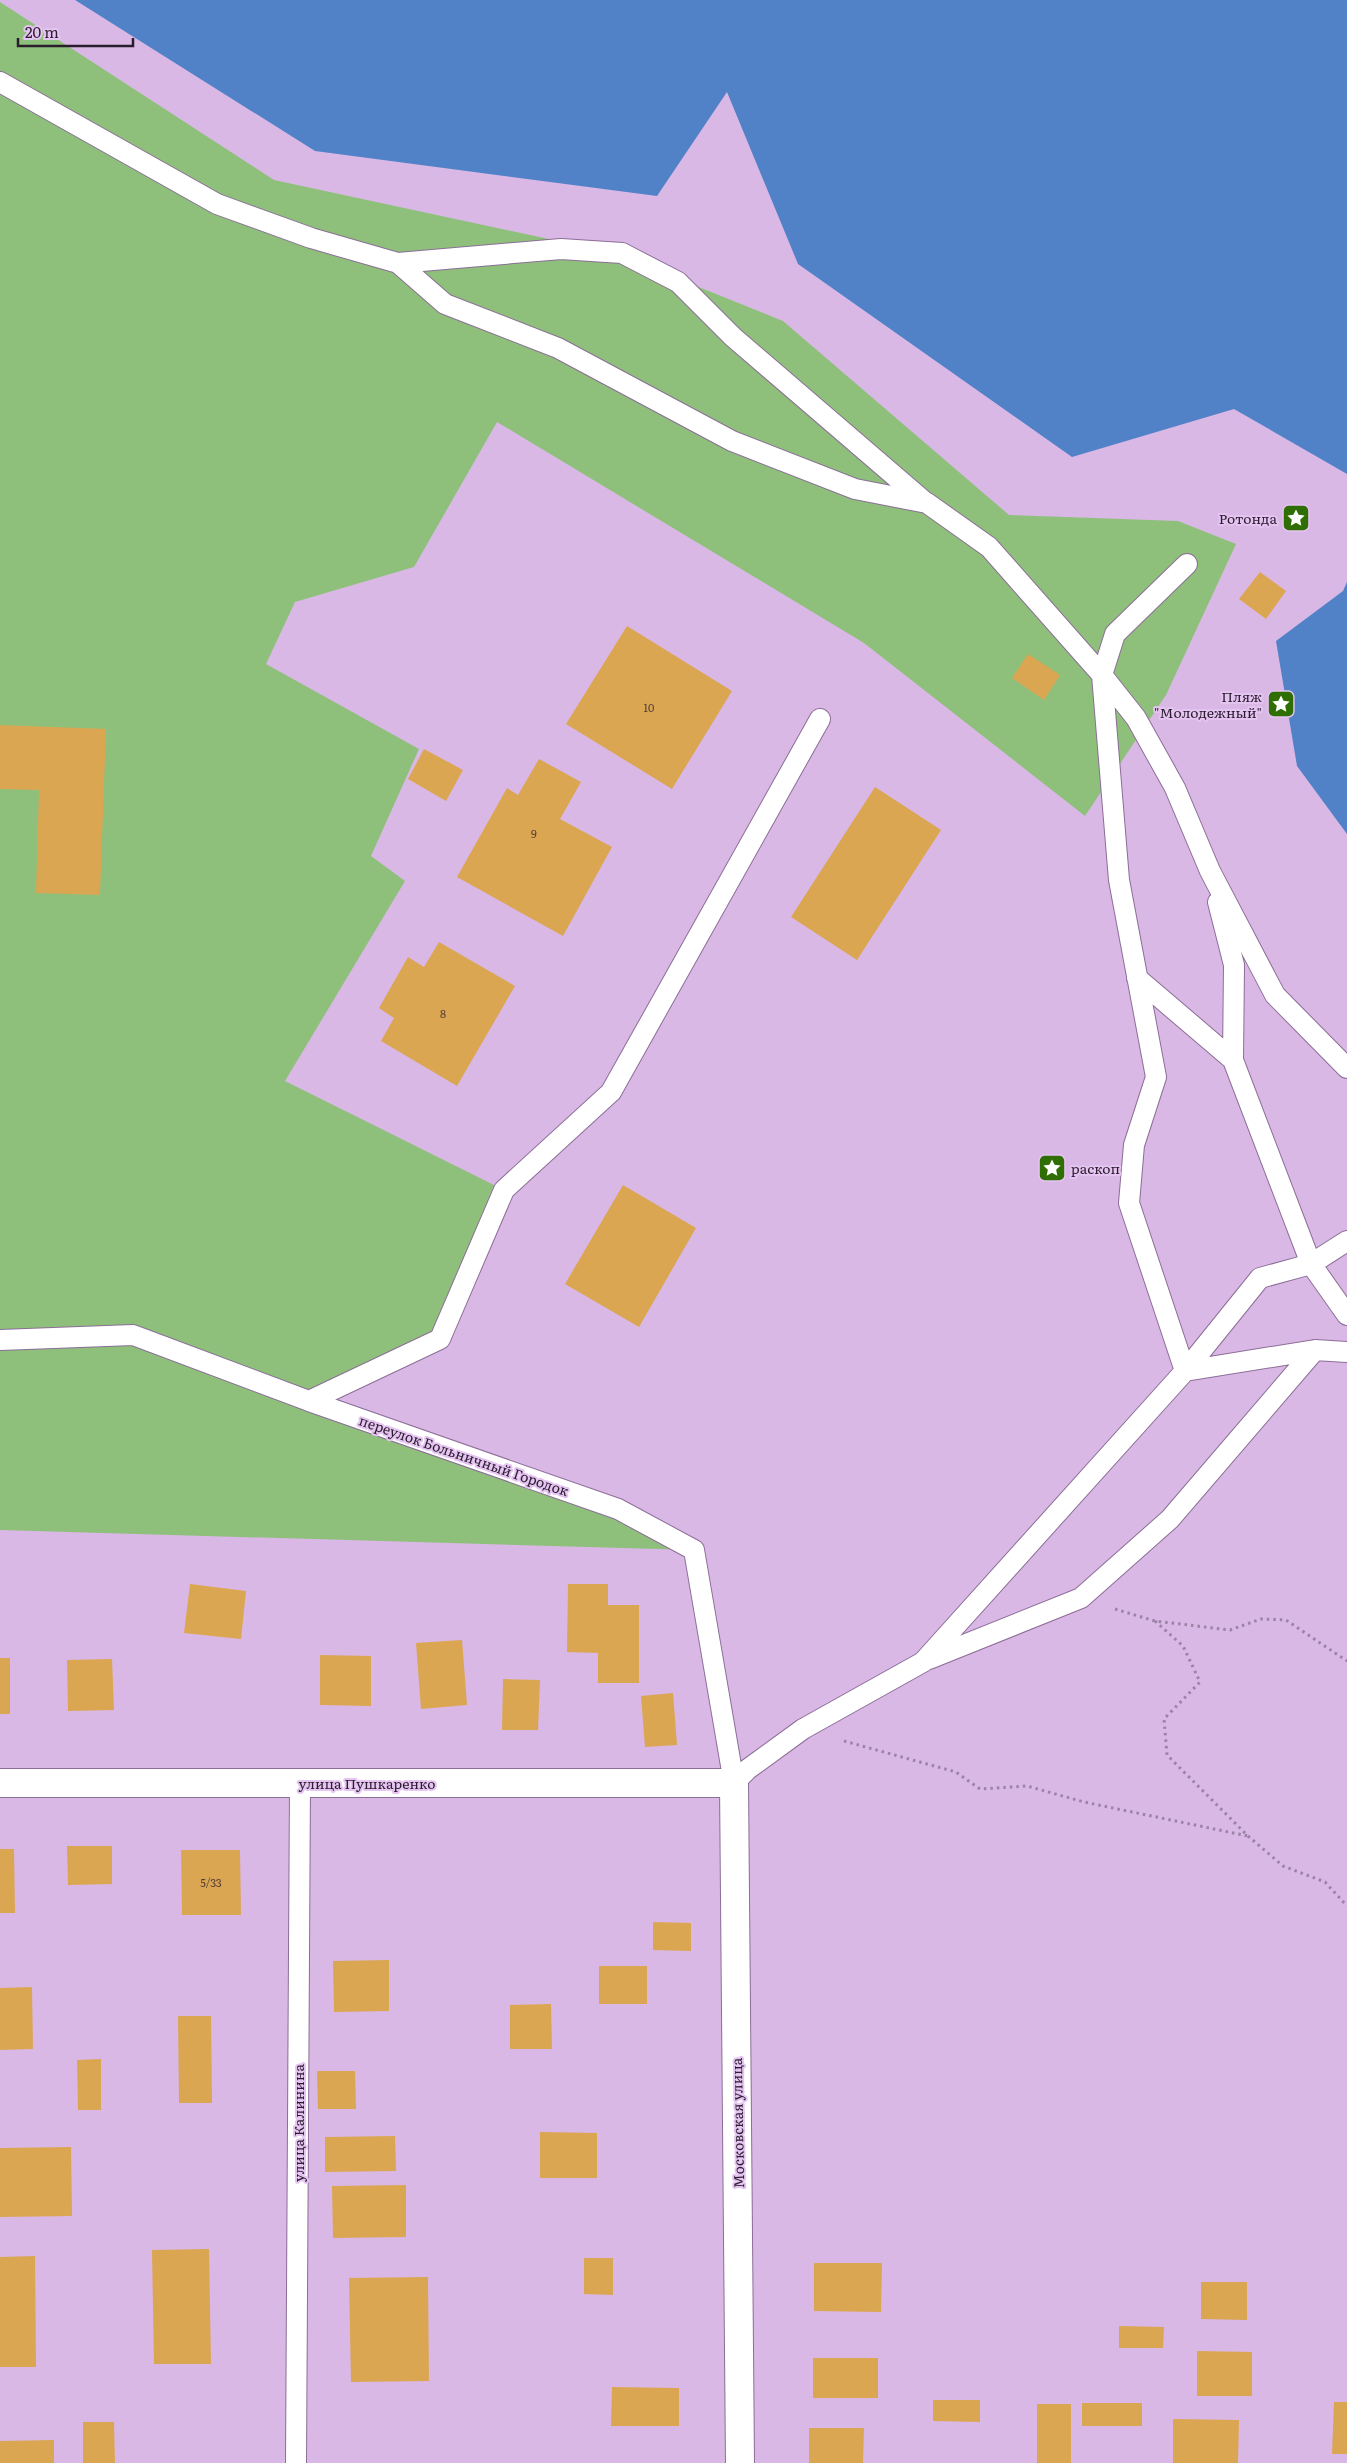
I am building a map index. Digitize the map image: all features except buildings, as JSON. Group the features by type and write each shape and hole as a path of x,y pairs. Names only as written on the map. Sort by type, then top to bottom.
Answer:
{"main road":[{"name":"улица Пушкаренко","path":"0,1783 734,1783"},
{"name":"Московская улица","path":"734,1783 740,2463"}],"lane":[{"path":"0,82 217,204 310,238 398,263 561,249 622,253 678,282 733,338 927,503 989,548 1102,675 1136,718 1175,788 1210,871 1275,996 1347,1068"},
{"path":"398,263 445,304 558,348 732,441 855,489 927,503"},
{"path":"1186,1371 1129,1204 1134,1145 1156,1077 1119,880 1102,675 1115,634 1187,564"},
{"path":"309,1401 440,1339 504,1190 610,1092 820,720"},
{"path":"1210,871 1234,965 1233,1060 1311,1264 1347,1315"},
{"path":"1137,978 1233,1060"},
{"path":"923,1662 1186,1371 1260,1278 1311,1264 1347,1241"},
{"name":"переулок Больничный Городок","path":"0,1340 133,1335 309,1401 618,1509 694,1550 734,1783"},
{"path":"1186,1371 1315,1350 1347,1352"},
{"path":"734,1783 748,1769 803,1729 923,1662 1081,1598 1170,1519 1315,1350"},
{"name":"улица Калинина","path":"296,2463 300,1784"}],"path":[{"path":"1081,1598 1155,1621 1230,1630 1261,1619 1286,1620 1347,1661"},
{"path":"1155,1621 1183,1646 1200,1682 1164,1719 1168,1755 1248,1836 1283,1866 1326,1882 1347,1906"},
{"path":"803,1729 956,1772 980,1789 1027,1786 1084,1802 1248,1836"}],"green space":[{"path":"0,2 274,180 614,253 783,321 1009,515 1178,521 1236,544 1166,695 1085,816 864,643 497,422 414,567 295,602 266,664 419,749 371,856 405,881 285,1081 504,1190 440,1339 310,1401 618,1509 694,1550 0,1530"}],"water":[{"path":"75,0 1347,0 1347,474 1234,409 1072,457 798,264 727,92 657,196 315,151"},
{"path":"1347,582 1347,834 1297,766 1276,641 1343,591"}],"place":[{"name":"Ротонда","path":"1296,518"},
{"name":"Пляж \"Молодежный\"","path":"1281,704"},
{"name":"раскоп","path":"1052,1168"}]}
